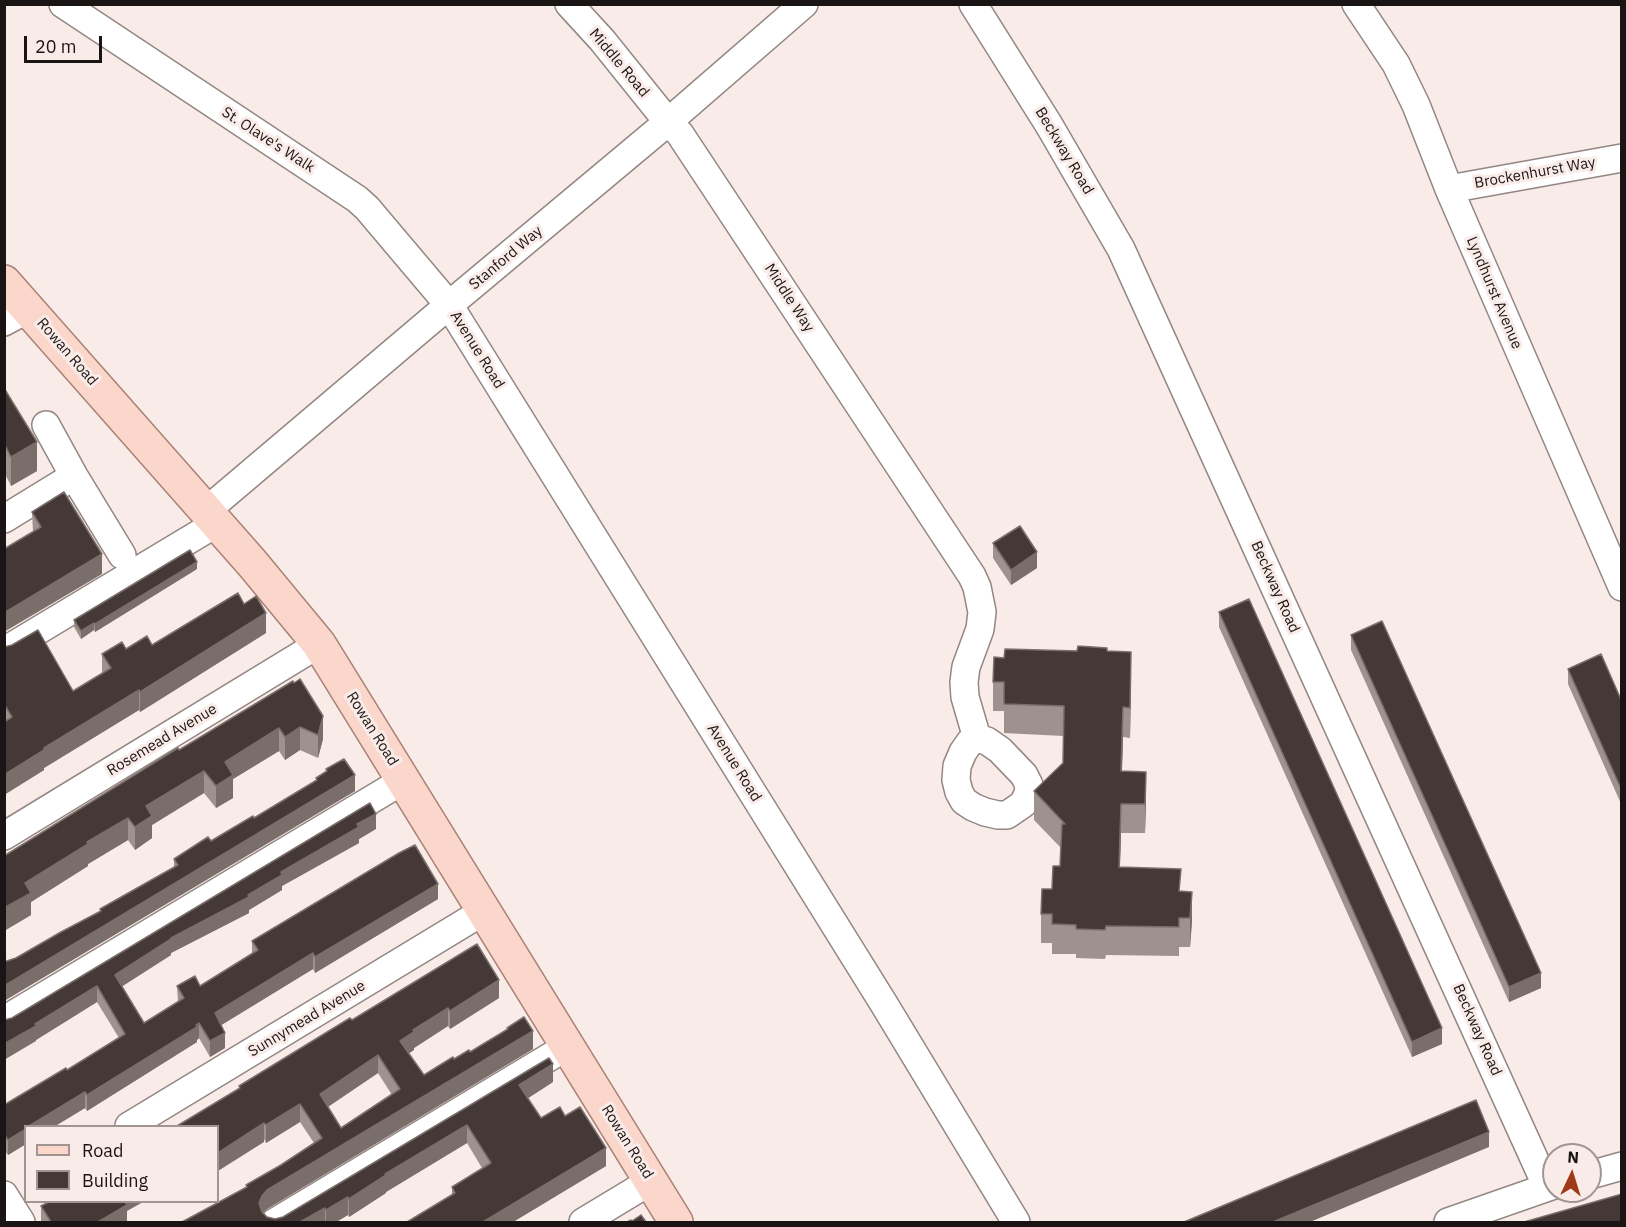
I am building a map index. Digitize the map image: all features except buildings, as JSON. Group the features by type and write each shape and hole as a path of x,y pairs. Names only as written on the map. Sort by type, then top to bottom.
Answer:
{"main road":[{"name":"Rowan Road","path":"4,282 16,316 212,517 319,644 676,1222"}],"street":[{"name":"St. Olave's Walk","path":"63,4 357,199 449,305"},
{"name":"Middle Road","path":"569,4 602,40 668,122"},
{"name":"Stanford Way","path":"4,651 212,517 449,305 668,122 804,4"},
{"name":"Beckway Road","path":"973,4 1050,124 1121,249 1542,1166"},
{"name":"Lyndhurst Avenue","path":"1356,4 1400,71 1416,105 1449,189 1622,587"},
{"name":"Middle Way","path":"668,122 691,150 972,576 977,587 982,612 980,629 966,667 964,697 977,738"},
{"name":"Brockenhurst Way","path":"1449,189 1622,158"},
{"name":"Avenue Road","path":"449,305 884,1004 1016,1222"},
{"path":"46,425 122,555"},
{"path":"4,519 74,476"},
{"name":"Rosemead Avenue","path":"4,836 319,644"},
{"path":"4,1020 404,780"},
{"name":"Sunnymead Avenue","path":"131,1125 484,911"},
{"path":"275,1222 568,1046"},
{"path":"1602,1172 1622,1166"},
{"path":"583,1222 651,1181"},
{"path":"1448,1222 1542,1189"}]}
